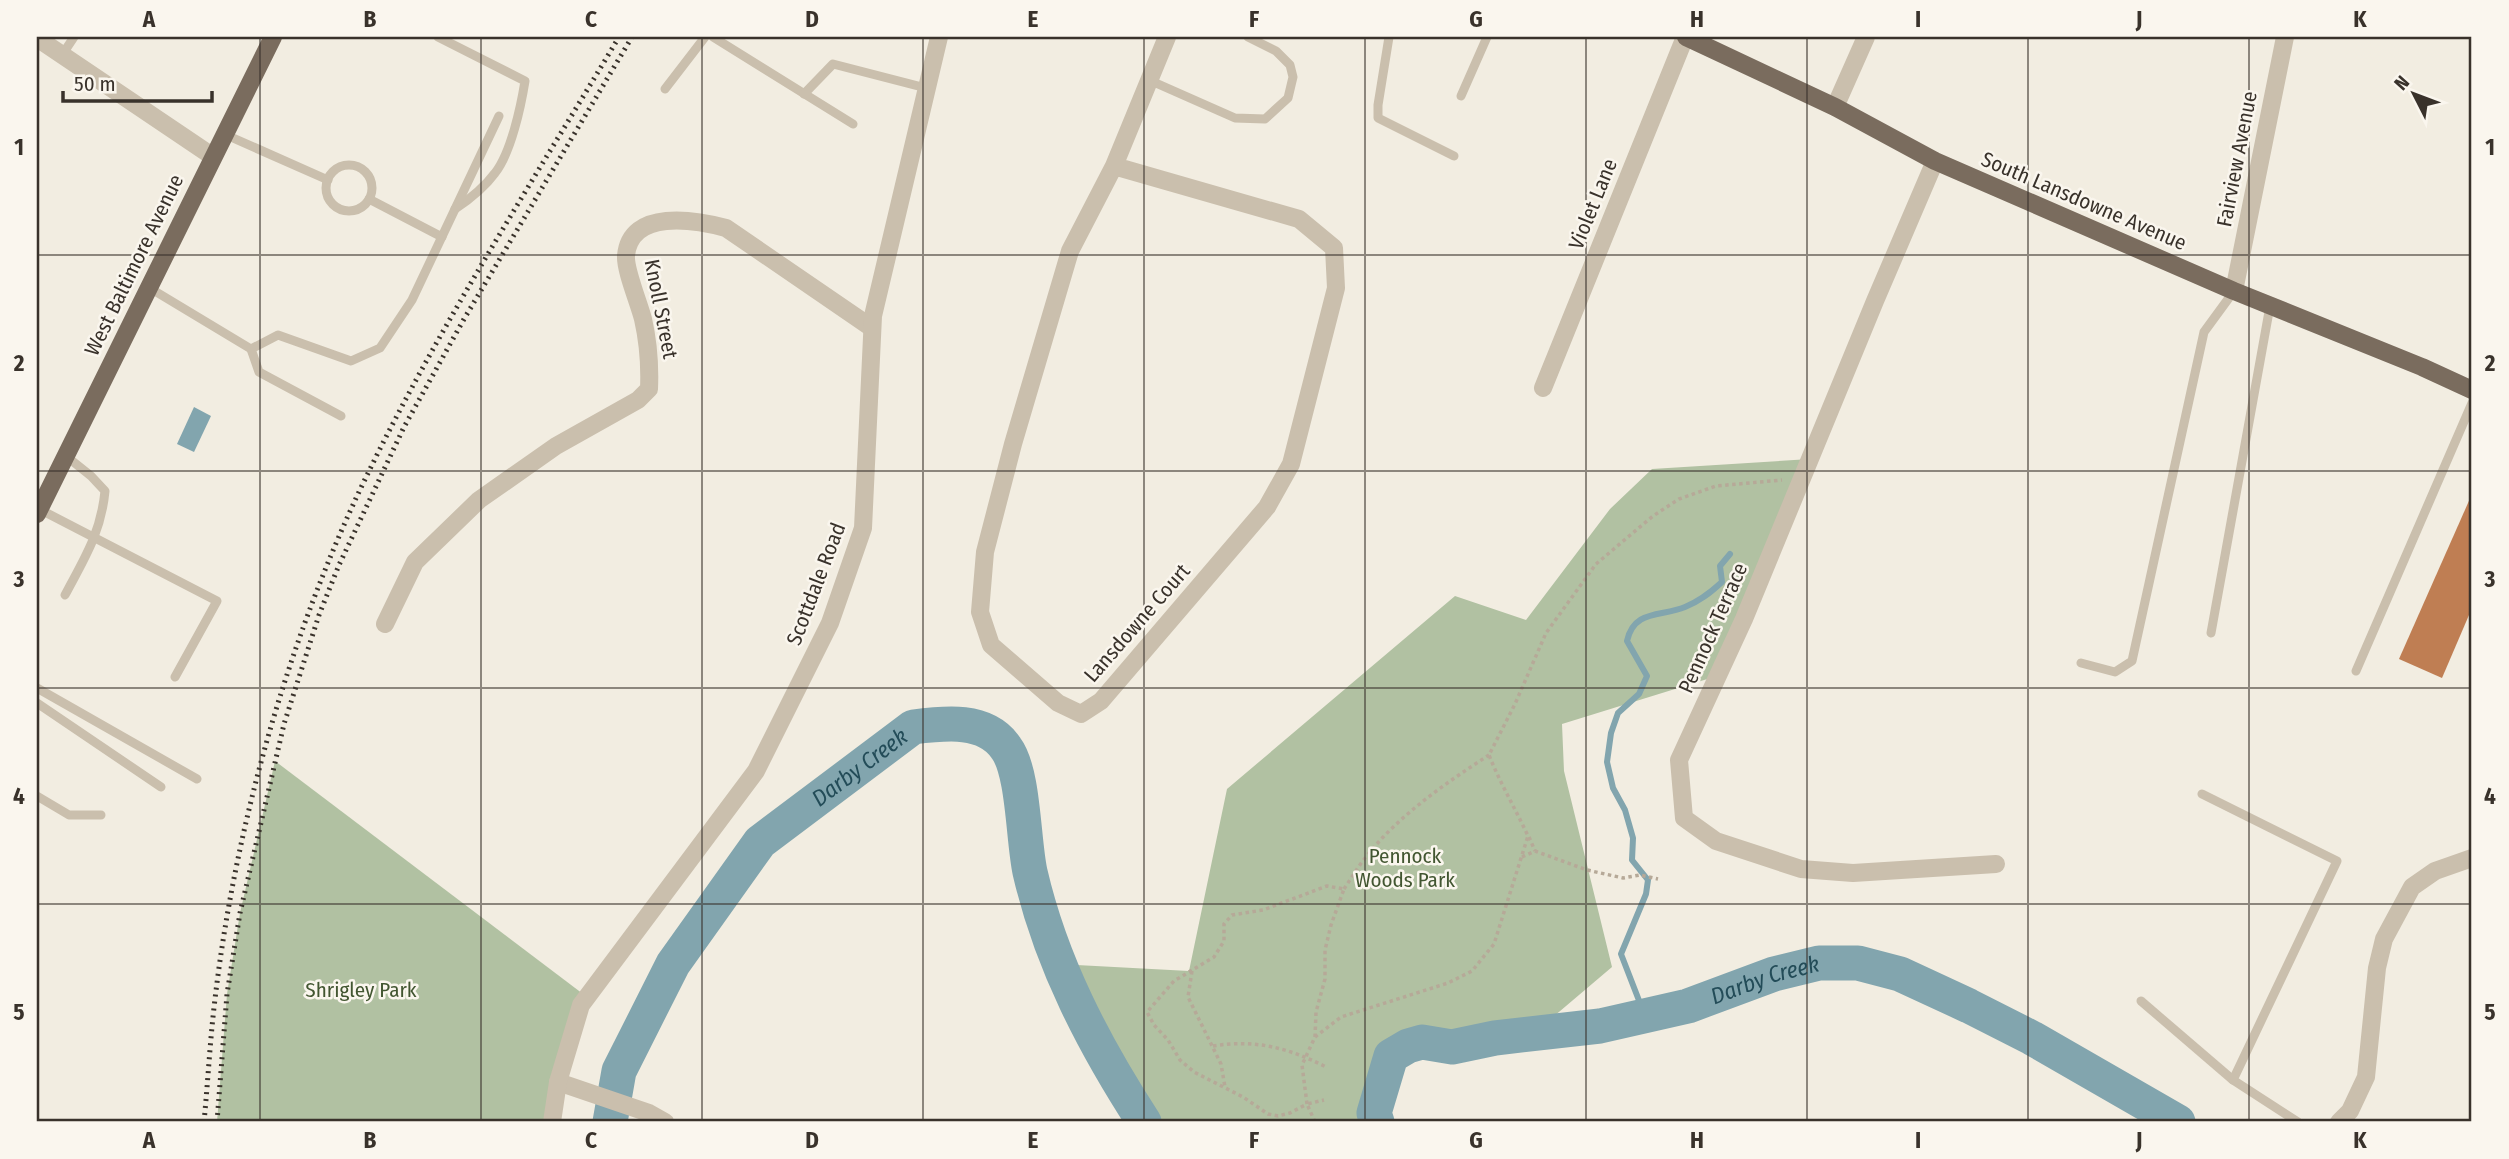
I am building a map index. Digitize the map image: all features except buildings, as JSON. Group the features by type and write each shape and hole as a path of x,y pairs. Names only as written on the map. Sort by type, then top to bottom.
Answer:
{"main road":[{"name":"West Baltimore Avenue","path":"38,512 273,37"},
{"name":"South Lansdowne Avenue","path":"1686,37 1835,107 1935,161 2234,291 2472,390"}],"street":[{"name":"Scottdale Road","path":"552,1122 566,1085 581,1005 756,771 830,623 863,527 872,328 878,290 939,37"},
{"name":"Lansdowne Court","path":"1114,166 1299,219 1334,248 1336,288 1291,464 1267,507 1101,701 1081,714 1058,703 991,645 980,612 985,552 1013,444 1070,251 1114,166 1167,37"},
{"name":"Violet Lane","path":"1543,388 1686,37"},
{"path":"1835,107 1866,37"},
{"name":"Fairview Avenue","path":"2234,291 2285,37"},
{"path":"37,38 212,156"},
{"name":"Pennock Terrace","path":"1935,161 1744,619 1679,760 1684,818 1717,841 1801,869 1853,873 1996,864"},
{"name":"Knoll Street","path":"385,624 415,562 479,500 556,446 638,400 649,388 650,370 643,321 626,257 630,241 644,228 662,220 700,221 726,228 872,328"},
{"path":"2339,1122 2350,1111 2365,1077 2377,968 2384,939 2412,887 2435,871 2472,858"},
{"path":"566,1085 649,1113 665,1122"}],"lane":[{"path":"62,55 74,37"},
{"path":"438,37 525,81 513,134 497,171 479,192 454,210"},
{"path":"665,89 705,37"},
{"path":"713,37 853,124"},
{"path":"1149,80 1235,118 1265,119 1287,98 1293,77 1290,65 1276,51 1248,37"},
{"path":"1390,37 1378,118 1454,156"},
{"path":"1461,96 1487,37"},
{"path":"804,94 833,64 926,88"},
{"path":"251,349 278,335 351,361 380,348 412,300 499,116"},
{"path":"224,134 328,180"},
{"path":"356,166 369,176 372,183 369,199 358,209 342,210 329,200 326,192 328,180 334,170 356,166"},
{"path":"369,199 442,237"},
{"path":"148,287 251,349 259,372 341,416"},
{"path":"2081,663 2115,672 2132,661 2204,332 2234,291"},
{"path":"2211,633 2270,306"},
{"path":"2356,671 2472,403"},
{"path":"65,596 95,538 102,517 104,491 91,476 66,456"},
{"path":"38,512 217,601 175,677"},
{"path":"37,688 197,779"},
{"path":"37,704 161,787"},
{"path":"2202,794 2337,861 2233,1080"},
{"path":"37,796 69,815 101,815"},
{"path":"2141,1001 2233,1080 2298,1122"}],"path":[{"path":"1315,1122 1307,1104 1302,1065 1315,1037 1316,1012 1325,979 1325,950 1344,889 1369,853 1408,814 1446,783 1489,755 1546,633 1596,564 1653,516 1679,499 1716,486 1802,478"},
{"path":"1489,755 1535,851"},
{"path":"1315,1037 1341,1017 1448,983 1472,971 1494,944 1528,835"},
{"path":"1522,857 1535,851 1587,870 1623,878 1640,875 1658,879"},
{"path":"1324,1100 1278,1116 1268,1114 1225,1087 1194,1072 1180,1060 1147,1012 1174,981 1214,957 1224,940 1224,924 1231,915 1263,911 1327,886 1344,889"},
{"path":"1192,971 1188,997 1221,1064 1225,1087"},
{"path":"1213,1046 1256,1043 1306,1057 1326,1067"}],"green space":[{"name":"Pennock Woods Park","path":"1810,459 1717,676 1562,724 1564,771 1612,967 1533,1034 1452,1047 1422,1042 1408,1046 1391,1056 1374,1113 1377,1122 1144,1122 1108,1067 1058,964 1189,971 1227,789 1455,596 1526,620 1610,509 1652,469"},
{"name":"Shrigley Park","path":"275,761 587,997 552,1122 217,1122 227,994 240,913"}],"water":[{"path":"194,407 211,416 194,452 177,444"}],"waterway":[{"path":"1645,1016 1621,954 1646,894 1648,880 1632,860 1633,838 1625,810 1613,788 1607,762 1611,733 1618,713 1639,694 1647,676 1627,641 1631,631 1642,619 1685,607 1713,590 1722,582 1720,566 1730,554"},
{"name":"Darby Creek","path":"610,1122 619,1071 673,964 760,842 913,727 938,724 964,725 988,732 998,738 1012,759 1020,789 1030,872 1050,939 1091,1033 1144,1122"},
{"name":"Darby Creek","path":"1377,1122 1374,1113 1391,1056 1408,1046 1422,1042 1452,1047 1495,1038 1600,1026 1688,1006 1774,974 1819,963 1858,963 1900,974 2032,1038 2178,1122"}],"railway":[{"path":"204,1122 215,999 236,870 267,740 308,614 358,494 417,377 619,37"},
{"path":"217,1122 227,994 240,913 284,724 319,615 339,565 404,427 464,319 632,37"}]}
